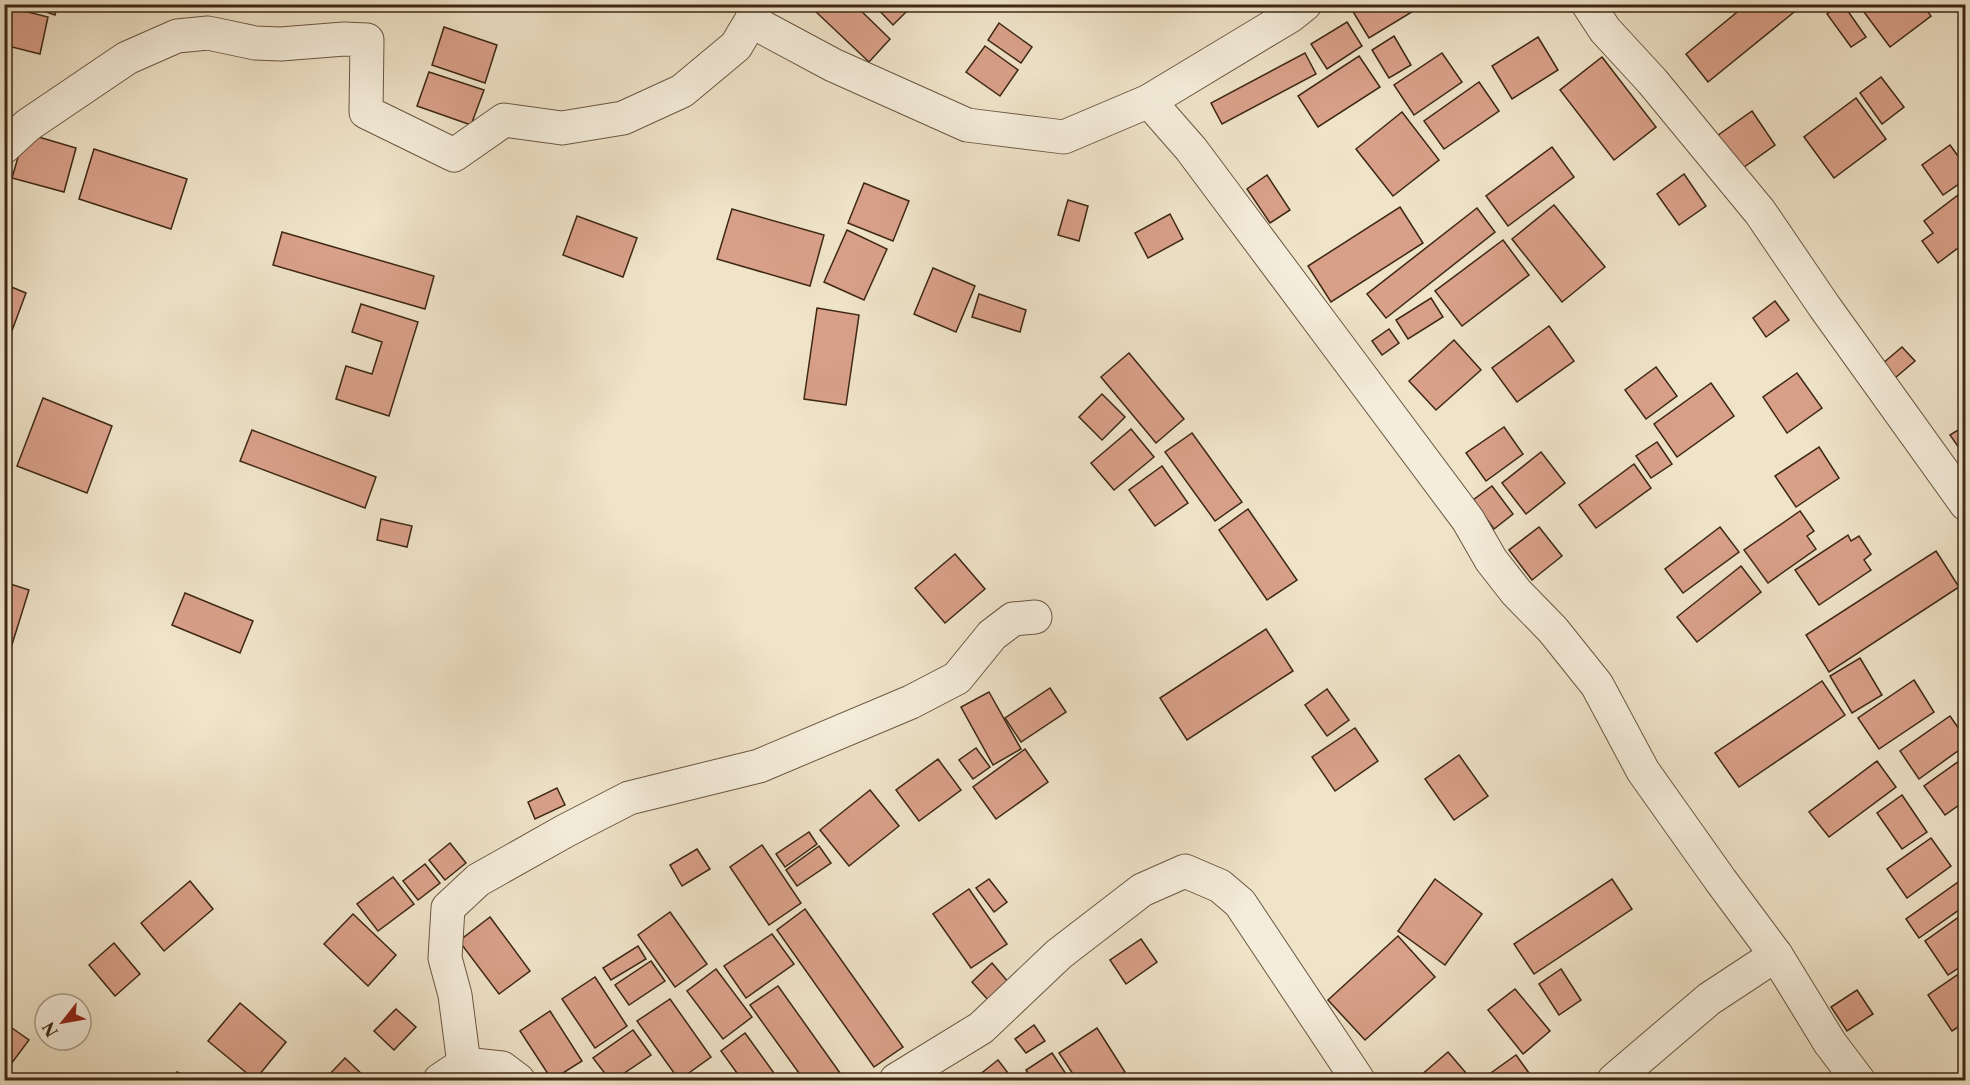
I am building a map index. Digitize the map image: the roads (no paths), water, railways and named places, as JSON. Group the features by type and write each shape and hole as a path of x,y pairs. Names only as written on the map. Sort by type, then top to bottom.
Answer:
{"street":[{"path":"4,147 28,125 127,58 177,36 208,33 255,43 367,40 366,112 454,155 504,120 562,128 623,118 682,91 736,46 754,13 833,65 967,125 1064,137 1149,101 1290,16 1305,4"},
{"path":"1588,4 1605,30 1652,81 1760,212 1965,504"},
{"path":"1149,101 1191,149 1468,520 1491,560 1516,592 1553,630 1598,685 1643,771 1776,955 1830,1043 1858,1080"},
{"path":"518,1080 502,1068 452,1072 455,995 445,958 448,908 478,880 629,798 759,766 911,702 957,678 992,635 1013,619 1035,617"},
{"path":"896,1080 981,1028 1059,954 1142,890 1185,871 1220,886 1240,903 1358,1080"},
{"path":"1614,1080 1709,999 1776,955"}]}
